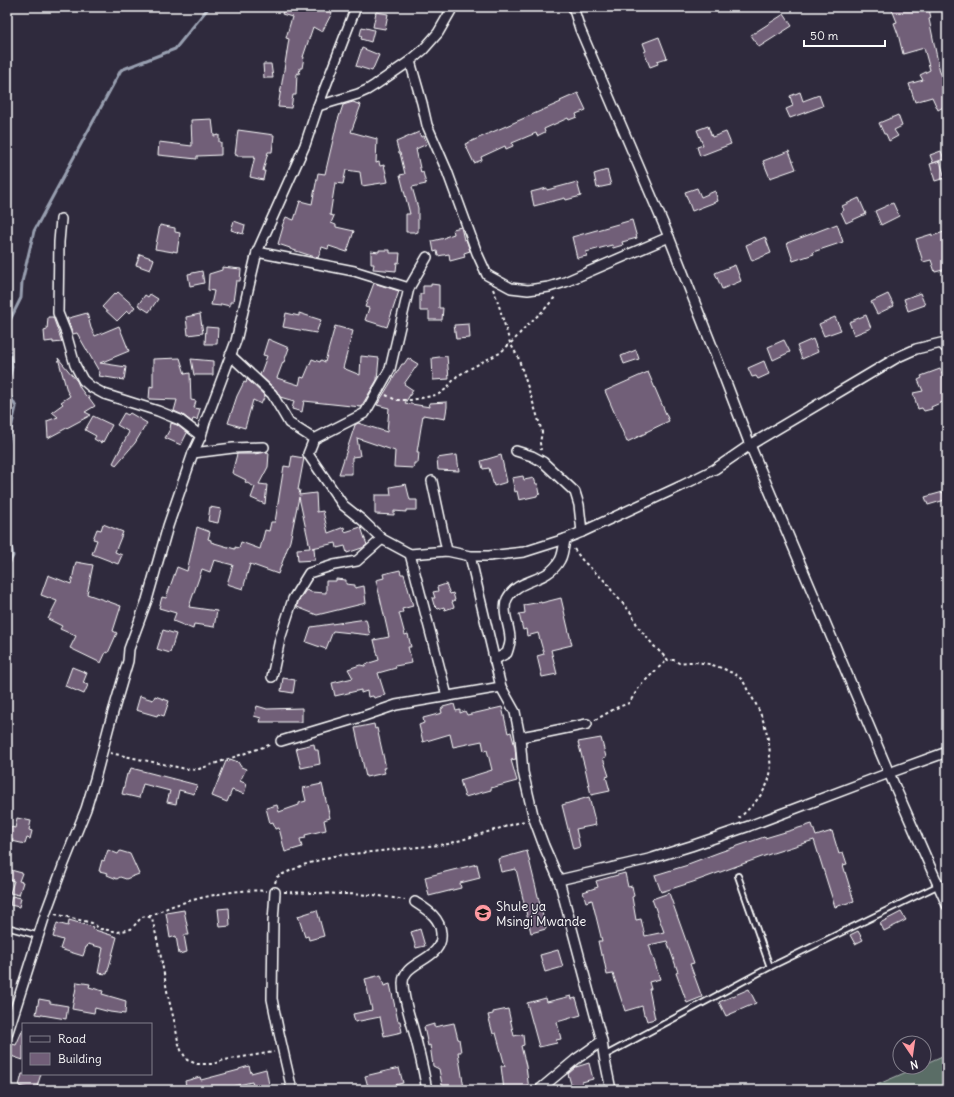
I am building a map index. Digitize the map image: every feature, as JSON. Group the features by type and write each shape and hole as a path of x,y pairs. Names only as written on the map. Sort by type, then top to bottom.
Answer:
{"street":[{"path":"7,1035 46,912 86,809 128,661 129,649 147,600 168,526 236,341 257,252 305,145 318,106 356,7"},
{"path":"318,106 367,90 410,60 438,33 453,7"},
{"path":"573,7 583,37 669,237 750,445 889,773 947,905"},
{"path":"410,60 427,125 447,171 487,275 511,288 528,290 548,287 565,282 669,237"},
{"path":"61,219 59,242 58,313 66,333 75,365 83,380 91,387 104,394 158,411 180,420 201,436"},
{"path":"257,252 354,271 409,288"},
{"path":"427,257 409,288 390,370 378,390 364,413 314,439 308,454 343,505 362,520 382,540 410,554 447,551 470,556 489,556 524,552 565,539 681,486 715,468 750,445 898,357 927,345 941,343 947,349"},
{"path":"230,355 272,394 289,423 314,439"},
{"path":"194,452 233,448 264,447"},
{"path":"516,451 532,456 543,462 575,492 579,505 582,532"},
{"path":"432,481 447,551"},
{"path":"494,660 507,653 510,641 505,610 507,599 514,589 550,573 560,560 565,539"},
{"path":"272,677 280,639 293,599 309,573 334,565 357,561 382,540"},
{"path":"410,554 447,696"},
{"path":"470,556 501,687 515,712 520,737 523,772 534,818 559,880 602,1041 611,1090"},
{"path":"281,741 396,705 501,687"},
{"path":"520,737 587,724"},
{"path":"559,880 663,855 749,826 947,752"},
{"path":"275,892 272,999 292,1090"},
{"path":"415,902 436,918 441,928 442,940 440,946 435,952 406,973 403,983 405,999 421,1059 427,1090"},
{"path":"539,1090 575,1060 602,1041"}],"lane":[{"path":"738,876 770,967"},
{"path":"604,1056 770,967 939,885"},
{"path":"7,926 39,936"}],"path":[{"path":"487,275 497,299 510,343 518,357 537,415 542,432 540,443 543,462"},
{"path":"378,390 396,400 411,400 439,394 446,389 457,376 488,358 500,353 555,297 565,282"},
{"path":"565,539 583,561 607,583 632,614 638,627 668,660"},
{"path":"587,724 616,708 629,703 640,686 657,668 668,660 674,660 679,663 687,662 716,665 736,675 742,680 760,712 768,736 771,771 766,787 761,795 737,820"},
{"path":"102,751 191,770 281,741"},
{"path":"275,892 277,877 303,865 322,859 333,856 448,844 534,818"},
{"path":"46,912 92,923 100,929 118,932 131,929 142,917 159,913 167,908 225,893 243,891 260,890 275,892 374,895 415,902"},
{"path":"149,916 152,918 156,934 178,1040 181,1050 187,1060 197,1064 213,1064 224,1060 283,1050"}],"green space":[{"path":"947,1054 947,1090 865,1090 900,1075 932,1075 932,1061"}],"building":[{"path":"284,7 335,7 322,32 313,27 303,57 302,68 300,68 299,74 297,73 296,95 293,95 291,108 278,107 289,39 286,38 292,17 282,14"},
{"path":"891,7 926,7 927,10 929,9 931,18 929,19 940,72 947,86 947,105 938,110 932,97 915,102 909,84 923,80 920,75 930,70 924,48 903,54 894,23 897,22"},
{"path":"376,12 388,14 385,29 373,27"},
{"path":"784,14 792,26 759,47 751,35"},
{"path":"362,27 374,30 371,42 361,39 362,36 360,35"},
{"path":"659,37 667,58 657,61 658,64 650,67 644,52 646,51 643,43"},
{"path":"362,48 379,55 372,71 356,66"},
{"path":"263,64 271,64 273,78 264,78"},
{"path":"800,92 803,101 819,95 823,106 790,118 786,109 793,106 790,96"},
{"path":"578,93 586,110 576,114 577,117 569,120 568,118 544,129 545,132 537,136 536,133 512,143 513,146 506,149 505,146 481,157 482,160 474,163 465,144 561,102 560,101"},
{"path":"353,102 361,105 351,132 377,139 376,163 379,162 380,166 384,165 388,182 362,186 360,172 346,170 343,184 335,183 330,215 334,216 331,223 336,225 336,227 354,231 347,252 329,246 328,249 322,247 318,258 278,244 282,226 286,217 294,220 300,201 312,204 318,173 325,174 337,123 343,105"},
{"path":"898,115 902,126 894,130 898,136 889,141 879,123"},
{"path":"212,119 214,136 219,135 219,142 221,142 221,155 197,156 197,159 158,155 159,142 192,146 191,120"},
{"path":"708,126 712,137 726,132 731,144 700,156 697,147 703,145 697,130"},
{"path":"238,130 274,135 272,152 268,152 263,171 265,171 263,180 250,177 255,156 235,155"},
{"path":"419,132 421,137 424,136 427,144 416,149 421,173 423,172 426,184 412,187 418,208 418,232 415,233 406,232 406,214 410,214 400,175 405,174 396,142"},
{"path":"789,151 796,169 770,178 763,161"},
{"path":"941,151 944,159 933,163 930,155"},
{"path":"940,161 945,178 935,181 930,164"},
{"path":"607,170 611,185 597,188 594,174"},
{"path":"577,182 581,196 566,200 565,198 534,206 531,192 547,188 547,190"},
{"path":"697,188 701,197 715,191 718,201 692,211 685,192"},
{"path":"859,198 866,214 846,223 841,212 844,210 842,206"},
{"path":"893,203 899,216 881,225 875,211"},
{"path":"632,220 637,238 622,242 623,245 613,248 612,245 586,252 587,256 577,258 572,237"},
{"path":"234,221 245,225 243,234 231,230"},
{"path":"837,224 843,242 813,252 814,254 793,261 787,243"},
{"path":"160,225 175,228 175,232 180,233 177,252 155,249"},
{"path":"461,227 464,240 466,239 470,251 464,253 465,257 450,261 449,254 438,256 437,251 434,252 432,241 454,234 453,229"},
{"path":"947,231 947,269 935,272 931,260 923,262 916,239"},
{"path":"765,237 771,253 752,261 746,245"},
{"path":"379,250 390,250 390,253 400,253 396,271 373,269 374,264 371,264 371,251 379,252"},
{"path":"140,254 154,259 150,270 136,265"},
{"path":"735,265 741,281 722,289 715,273"},
{"path":"222,267 241,269 240,281 236,281 233,302 230,302 230,306 221,304 221,306 211,305 214,291 208,290 209,274 222,270"},
{"path":"202,271 204,283 190,286 188,274"},
{"path":"374,283 399,291 387,327 365,320 369,308 365,307"},
{"path":"431,284 439,285 439,308 443,308 442,320 429,320 429,311 420,311 420,294 423,294 423,286 431,286"},
{"path":"118,292 135,307 130,313 127,311 117,321 102,307 115,293 116,294"},
{"path":"920,293 925,305 908,311 904,299"},
{"path":"150,294 158,299 149,312 138,305 145,295 148,297"},
{"path":"888,294 894,306 877,314 871,302"},
{"path":"87,313 95,336 119,326 129,351 100,363 126,367 124,380 99,376 100,373 77,333 73,334 67,318"},
{"path":"286,313 299,316 299,313 321,320 316,333 283,327"},
{"path":"200,314 203,333 188,335 186,317"},
{"path":"866,315 871,328 854,335 849,322"},
{"path":"48,317 53,317 62,342 45,342 44,331 47,330"},
{"path":"835,317 841,330 824,336 819,324"},
{"path":"469,324 470,338 456,339 454,325"},
{"path":"335,326 353,331 343,368 360,375 361,356 379,358 377,380 361,407 304,401 302,412 292,409 294,401 280,397 276,390 260,375 267,356 263,355 268,339 289,348 277,378 299,385 301,377 304,378 312,359 325,362"},
{"path":"206,327 218,328 217,344 205,344"},
{"path":"813,339 818,352 802,359 797,346"},
{"path":"784,340 790,352 773,360 768,347"},
{"path":"636,350 639,359 624,364 621,356"},
{"path":"447,356 449,379 433,380 432,358"},
{"path":"58,358 95,406 85,412 91,415 48,438 47,421 58,417 52,412 63,404 61,402 70,396 67,391"},
{"path":"180,358 185,374 190,373 191,400 196,401 194,408 200,409 197,420 193,419 192,422 183,415 174,411 177,400 149,399 150,386 153,387 153,359"},
{"path":"408,358 418,364 404,384 413,390 405,403 430,407 429,403 447,402 445,419 423,415 417,452 419,452 418,463 414,463 414,468 394,467 395,451 357,438 360,456 352,457 352,474 339,474 355,425 358,423 387,432 389,408 377,405 402,364 404,364"},
{"path":"191,359 213,361 213,375 194,375"},
{"path":"764,361 769,374 758,379 756,376 752,377 748,368"},
{"path":"940,369 947,386 947,400 931,407 932,409 924,411 922,408 918,409 913,393 923,391 918,380 922,378 921,376"},
{"path":"648,372 669,421 627,442 605,391"},
{"path":"247,379 265,396 261,404 253,400 245,428 228,423 237,396"},
{"path":"124,413 128,415 130,413 147,423 135,443 116,465 113,463 129,432 117,425"},
{"path":"93,416 112,425 101,443 94,439 96,436 85,430"},
{"path":"171,423 177,425 187,433 181,445 165,438 170,429"},
{"path":"269,453 268,467 259,484 267,485 265,504 251,498 255,487 245,482 246,480 232,473 237,454"},
{"path":"457,455 459,471 438,470 437,458"},
{"path":"501,455 507,482 494,486 489,468 483,469 481,461"},
{"path":"292,456 304,458 298,490 300,490 299,495 316,493 317,512 323,511 328,533 344,527 345,532 361,527 367,545 347,553 345,546 337,548 336,543 312,548 314,548 315,560 298,561 297,549 310,548 299,497 290,541 278,574 250,564 243,589 227,584 233,565 214,560 210,572 202,569 189,607 217,611 214,627 194,624 193,629 173,621 176,613 159,608 162,597 166,598 177,567 187,571 197,527 210,532 208,539 211,540 211,542 235,549 235,547 239,548 241,542 260,549 265,530 269,531 271,522 275,522 284,466 290,467"},
{"path":"523,476 524,480 534,478 536,484 538,484 540,494 519,500 517,491 515,492 512,478"},
{"path":"406,484 410,500 417,500 417,510 406,510 406,512 394,511 394,515 375,514 375,495 391,495 390,487"},
{"path":"943,492 945,500 928,505 925,497"},
{"path":"210,507 221,509 218,523 208,521"},
{"path":"103,524 123,532 115,552 122,555 118,564 92,554 97,540 93,539 97,529 101,530"},
{"path":"76,562 93,565 87,594 121,606 113,631 117,633 108,653 106,652 101,663 70,648 76,636 60,629 62,626 48,619 57,601 41,595 48,575 71,584"},
{"path":"400,570 401,574 404,574 413,606 402,609 403,612 399,613 405,635 408,634 411,647 408,647 412,663 395,666 396,668 378,673 385,695 374,698 373,696 368,697 367,691 361,693 361,690 335,696 332,683 353,678 348,669 360,665 365,666 366,664 379,660 374,640 389,637 376,580 384,578 383,574"},
{"path":"336,579 346,580 346,584 355,585 355,588 364,586 366,603 317,615 297,607 298,602 306,590 311,592 326,593 326,581 336,581"},
{"path":"446,584 450,594 453,593 455,600 452,602 454,607 445,610 444,607 438,609 434,605 432,598 435,598 433,592 438,591 437,587"},
{"path":"561,598 572,645 551,650 557,674 542,677 537,656 544,654 538,633 527,636 526,629 523,630 519,614 525,613 524,605"},
{"path":"366,619 370,635 333,631 326,649 306,642 311,627"},
{"path":"163,630 176,634 170,653 157,649"},
{"path":"72,667 87,673 83,683 88,685 84,694 65,686"},
{"path":"283,678 295,680 293,693 281,691"},
{"path":"140,696 153,700 155,696 169,701 164,716 158,714 157,716 136,710"},
{"path":"454,704 456,711 460,710 460,713 465,711 467,715 502,707 508,733 511,732 515,747 516,759 511,760 517,781 465,797 460,780 492,770 487,750 484,751 482,741 453,747 450,734 423,742 419,725 424,723 423,718 442,713 441,709 443,707"},
{"path":"257,706 267,709 302,708 302,722 260,722 261,718 254,716"},
{"path":"374,724 375,729 377,728 386,768 383,768 385,773 366,777 355,728"},
{"path":"601,738 606,757 603,758 609,776 606,777 610,791 591,795 578,742"},
{"path":"314,744 315,750 318,750 320,764 301,768 296,748"},
{"path":"230,759 238,762 241,767 246,769 240,781 247,784 244,794 232,790 227,802 212,796 226,761 229,762"},
{"path":"131,768 197,785 194,794 179,790 176,804 167,802 170,791 143,784 139,798 122,794 127,774 129,774"},
{"path":"322,784 330,818 324,820 326,830 305,835 306,838 300,839 302,847 285,852 279,828 275,829 273,822 270,823 266,808 277,805 279,812 299,805 299,803 306,801 303,788"},
{"path":"589,797 596,825 576,829 580,847 573,849 562,805"},
{"path":"17,818 31,821 29,830 32,831 30,839 27,838 25,844 9,839 11,827 15,828"},
{"path":"812,824 816,836 832,831 839,854 843,852 847,864 843,865 854,901 835,907 814,840 661,892 655,875 688,865 764,837 765,838"},
{"path":"108,850 118,854 120,851 130,854 139,874 126,879 120,877 117,879 107,875 108,873 99,871 102,860 104,861"},
{"path":"527,851 546,929 531,933 516,869 501,872 498,859"},
{"path":"477,864 480,878 460,883 461,888 429,896 425,877"},
{"path":"7,869 22,873 19,881 23,882 19,895 10,893 14,881 7,879"},
{"path":"625,873 628,887 632,886 634,896 632,897 636,920 641,919 645,936 664,932 652,899 669,893 694,963 690,964 702,997 687,1003 676,973 678,972 667,941 649,945 660,979 649,982 655,1019 647,1021 642,1006 625,1011 613,974 607,975 603,955 601,955 598,941 602,941 592,900 586,902 583,892 598,887 596,881"},
{"path":"12,896 21,898 19,907 10,905"},
{"path":"229,908 230,926 220,927 218,909"},
{"path":"184,910 189,935 184,935 187,952 179,954 176,936 170,938 166,913"},
{"path":"317,910 324,936 309,940 308,936 305,937 298,916"},
{"path":"901,912 906,920 884,931 880,923"},
{"path":"69,920 93,927 92,929 117,937 107,974 98,973 103,948 88,944 83,956 60,949 63,940 53,937 57,923 68,926"},
{"path":"420,929 425,946 416,948 411,932"},
{"path":"858,931 863,940 855,944 850,935"},
{"path":"558,950 563,967 545,972 540,955"},
{"path":"381,975 384,986 390,984 398,1021 400,1021 402,1032 384,1036 380,1017 355,1022 353,1014 372,1010 365,979"},
{"path":"77,982 90,984 89,987 103,991 102,994 126,1001 125,1014 95,1008 94,1013 72,1009"},
{"path":"749,989 756,1003 726,1016 719,1002"},
{"path":"571,996 572,999 576,998 581,1015 557,1022 561,1039 556,1040 557,1043 539,1047 527,1003 546,998 547,1002"},
{"path":"39,999 50,1001 50,1003 68,1006 66,1019 36,1014"},
{"path":"508,1009 514,1036 523,1034 524,1045 521,1046 526,1066 529,1090 504,1090 501,1066 505,1066 496,1033 493,1034 488,1015 493,1014 493,1012"},
{"path":"454,1023 461,1052 458,1052 464,1088 443,1090 439,1069 433,1066 430,1045 428,1046 424,1027 434,1024 434,1027"},
{"path":"22,1031 22,1060 8,1055 12,1044 16,1045"},
{"path":"589,1063 593,1079 572,1087 568,1074 576,1067"},
{"path":"249,1066 251,1073 266,1069 270,1090 254,1090 252,1082 224,1090 187,1090 185,1081 200,1077 201,1080"},
{"path":"399,1068 403,1083 369,1090 365,1076"},
{"path":"22,1074 41,1075 36,1090 19,1086"}],"waterway":[{"path":"7,326 21,298 22,282 34,231 121,70 175,49 209,7"},
{"path":"7,335 12,367 7,387"},
{"path":"7,390 16,407 7,446 10,488 7,523 13,556 7,567"}],"place":[{"name":"Shule ya Msingi Mwande","path":"483,913"}]}
